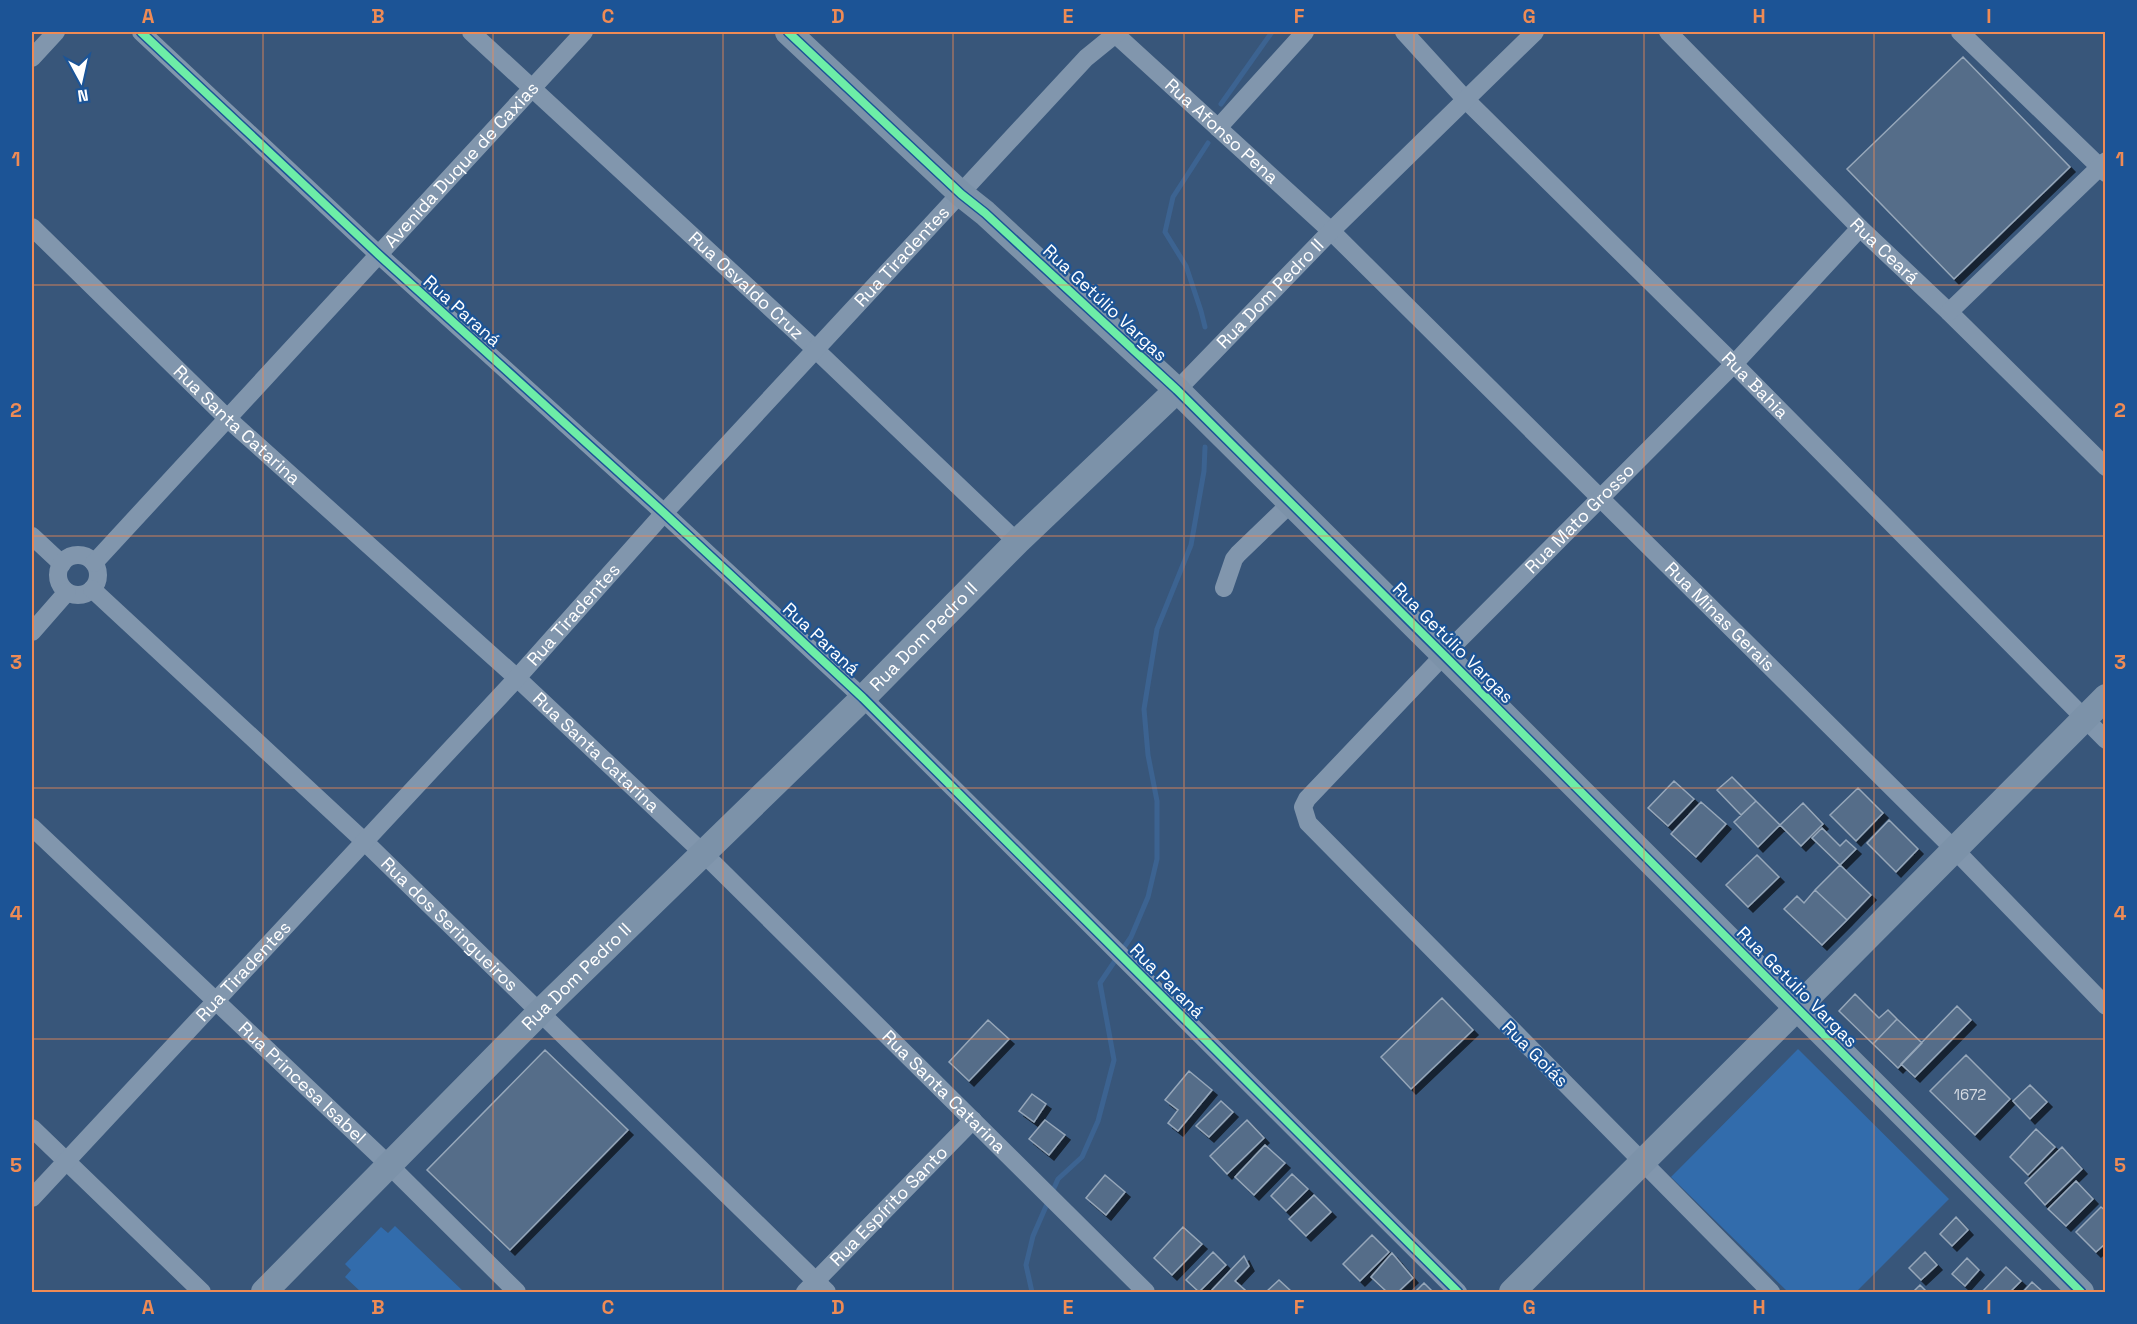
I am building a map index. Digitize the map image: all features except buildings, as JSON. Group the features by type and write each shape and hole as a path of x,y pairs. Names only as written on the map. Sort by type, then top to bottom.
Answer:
{"street":[{"path":"32,58 56,32"},
{"name":"Rua Paraná","path":"141,32 379,255 664,513 863,698 1458,1293"},
{"name":"Rua Osvaldo Cruz","path":"471,32 816,350 1017,542"},
{"name":"Avenida Duque de Caxias","path":"94,563 584,32"},
{"name":"Rua Getúlio Vargas","path":"788,32 961,194 985,213 1177,390 2081,1293"},
{"name":"Rua Tiradentes","path":"32,1198 517,678 664,513 1086,58 1116,32"},
{"name":"Rua Afonso Pena","path":"1116,32 1331,231"},
{"path":"1218,128 1305,32"},
{"name":"Rua Bahia","path":"1404,32 1466,100 1734,364 2106,740"},
{"name":"Rua Dom Pedro II","path":"264,1293 388,1164 539,1013 702,852 863,698 1017,542 1177,390 1331,231 1534,32"},
{"name":"Rua Ceará","path":"1668,32 1860,228 2106,467"},
{"path":"1949,312 2103,167 1960,32"},
{"name":"Rua Santa Catarina","path":"32,227 227,418 517,678 702,852 1146,1293"},
{"name":"Rua Mato Grosso","path":"1303,813 1307,799 1444,655 1734,364 1860,228"},
{"name":"Rua Minas Gerais","path":"1331,231 1954,849 2106,1006"},
{"path":"1224,588 1234,559 1291,503"},
{"path":"32,536 62,564"},
{"path":"81,556 94,563 98,577 92,590 79,595 67,592 61,585 59,578 62,564 67,559 81,556"},
{"name":"Rua dos Seringueiros","path":"92,590 364,842 816,1289"},
{"path":"32,632 67,592"},
{"path":"1512,1293 2106,697"},
{"name":"Rua Goiás","path":"1303,813 1308,823 1771,1293"},
{"name":"Rua Princesa Isabel","path":"32,827 388,1164 517,1293"},
{"name":"Rua Espírito Santo","path":"816,1289 973,1120"},
{"path":"32,1128 202,1293"}],"shaded area":[{"path":"1798,1049 1949,1199 1856,1292 1788,1292 1671,1177"},
{"path":"395,1226 464,1292 361,1292 345,1277 351,1270 345,1264 381,1227 388,1233"}],"waterway":[{"path":"1221,104 1272,32"},
{"path":"1205,327 1186,266 1165,232 1173,197 1208,143"},
{"path":"1032,1292 1026,1265 1033,1236 1058,1179 1082,1157 1098,1121 1114,1060 1100,983 1131,937 1148,897 1157,859 1157,801 1148,755 1144,709 1157,629 1191,545 1204,471 1205,447"}],"cycle path":[{"path":"141,32 379,255 664,513 863,698 1458,1292"},
{"path":"788,32 961,194 985,213 1177,390 2081,1292"}]}
